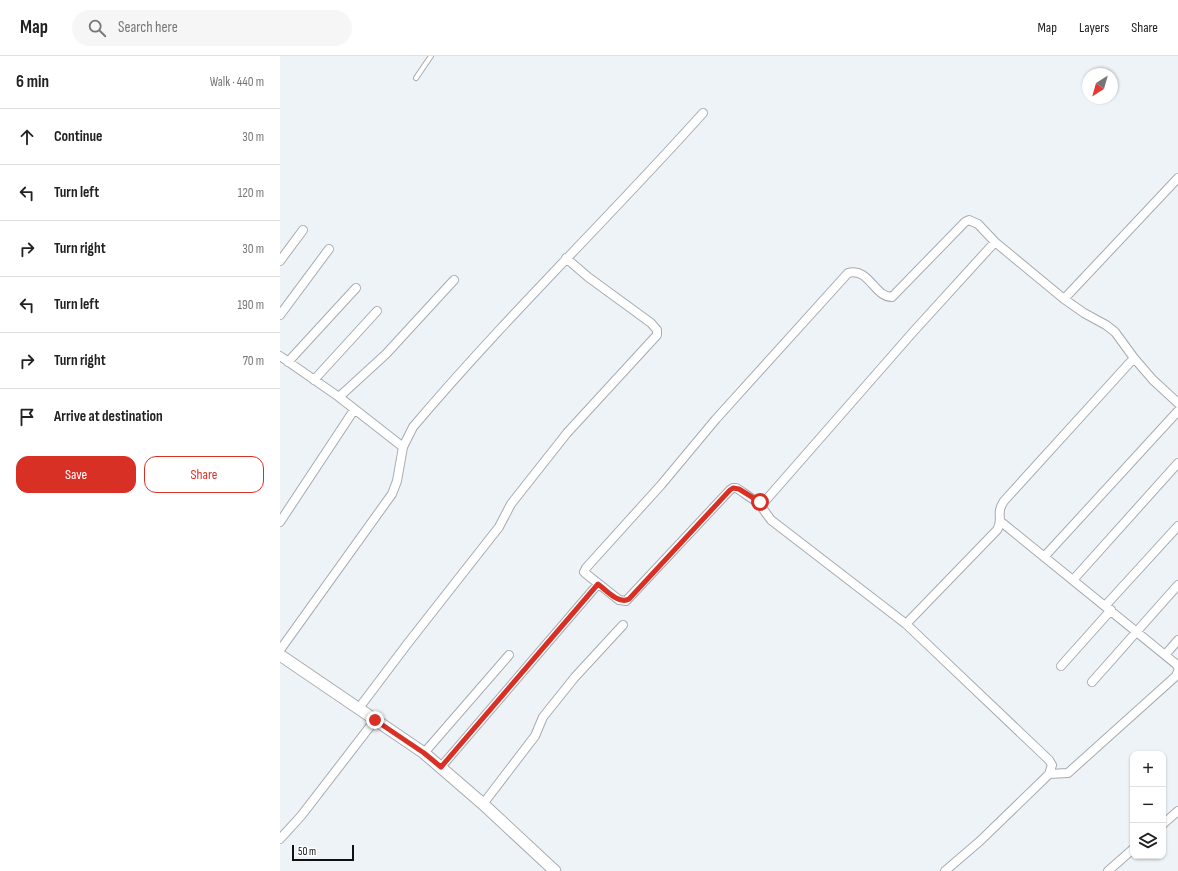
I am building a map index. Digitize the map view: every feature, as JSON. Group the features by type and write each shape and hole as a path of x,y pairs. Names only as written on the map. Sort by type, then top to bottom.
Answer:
{"street":[{"path":"280,650 392,494 397,481 403,447 413,427 566,258 703,113"},
{"path":"1064,299 1178,178"},
{"path":"945,871 980,841 1049,774 1052,765 1049,760 906,624 771,520 760,502 739,489 733,488 730,490 626,601 619,600 584,572 716,419 848,273 857,272 863,275 884,294 892,297 965,222 969,220 973,221 995,242 1064,299 1084,314 1116,332 1134,358 1153,380 1178,403"},
{"path":"280,262 303,230"},
{"path":"760,502 766,500 913,332 995,242"},
{"path":"280,316 329,249"},
{"path":"359,708 499,527 507,508 515,498 568,433 657,336 657,330 651,323 588,277 566,258"},
{"path":"338,397 386,354 454,280"},
{"path":"288,362 356,288"},
{"path":"314,380 377,311"},
{"path":"280,356 338,397 403,447"},
{"path":"906,624 997,530 1000,526 999,510 1004,501 1134,358"},
{"path":"280,522 354,410"},
{"path":"1044,557 1178,411"},
{"path":"1073,580 1178,463"},
{"path":"1000,521 1176,664 1178,668"},
{"path":"1061,666 1178,526"},
{"path":"441,767 598,584"},
{"path":"1092,682 1178,585"},
{"path":"483,804 535,736 543,716 575,677 623,625"},
{"path":"1165,655 1178,640"},
{"path":"280,655 424,753 483,804 555,871"},
{"path":"424,753 509,655"},
{"path":"1049,774 1068,773 1176,676 1178,671"},
{"path":"280,839 301,816 375,720"},
{"path":"1164,823 1178,811"},
{"path":"1108,871 1130,852"}],"lane":[{"path":"416,78 431,56"}],"route":[{"path":"375,720 424,753 441,767 598,584 619,600 626,601 730,490 733,488 739,489 756,501 760,502"}]}
